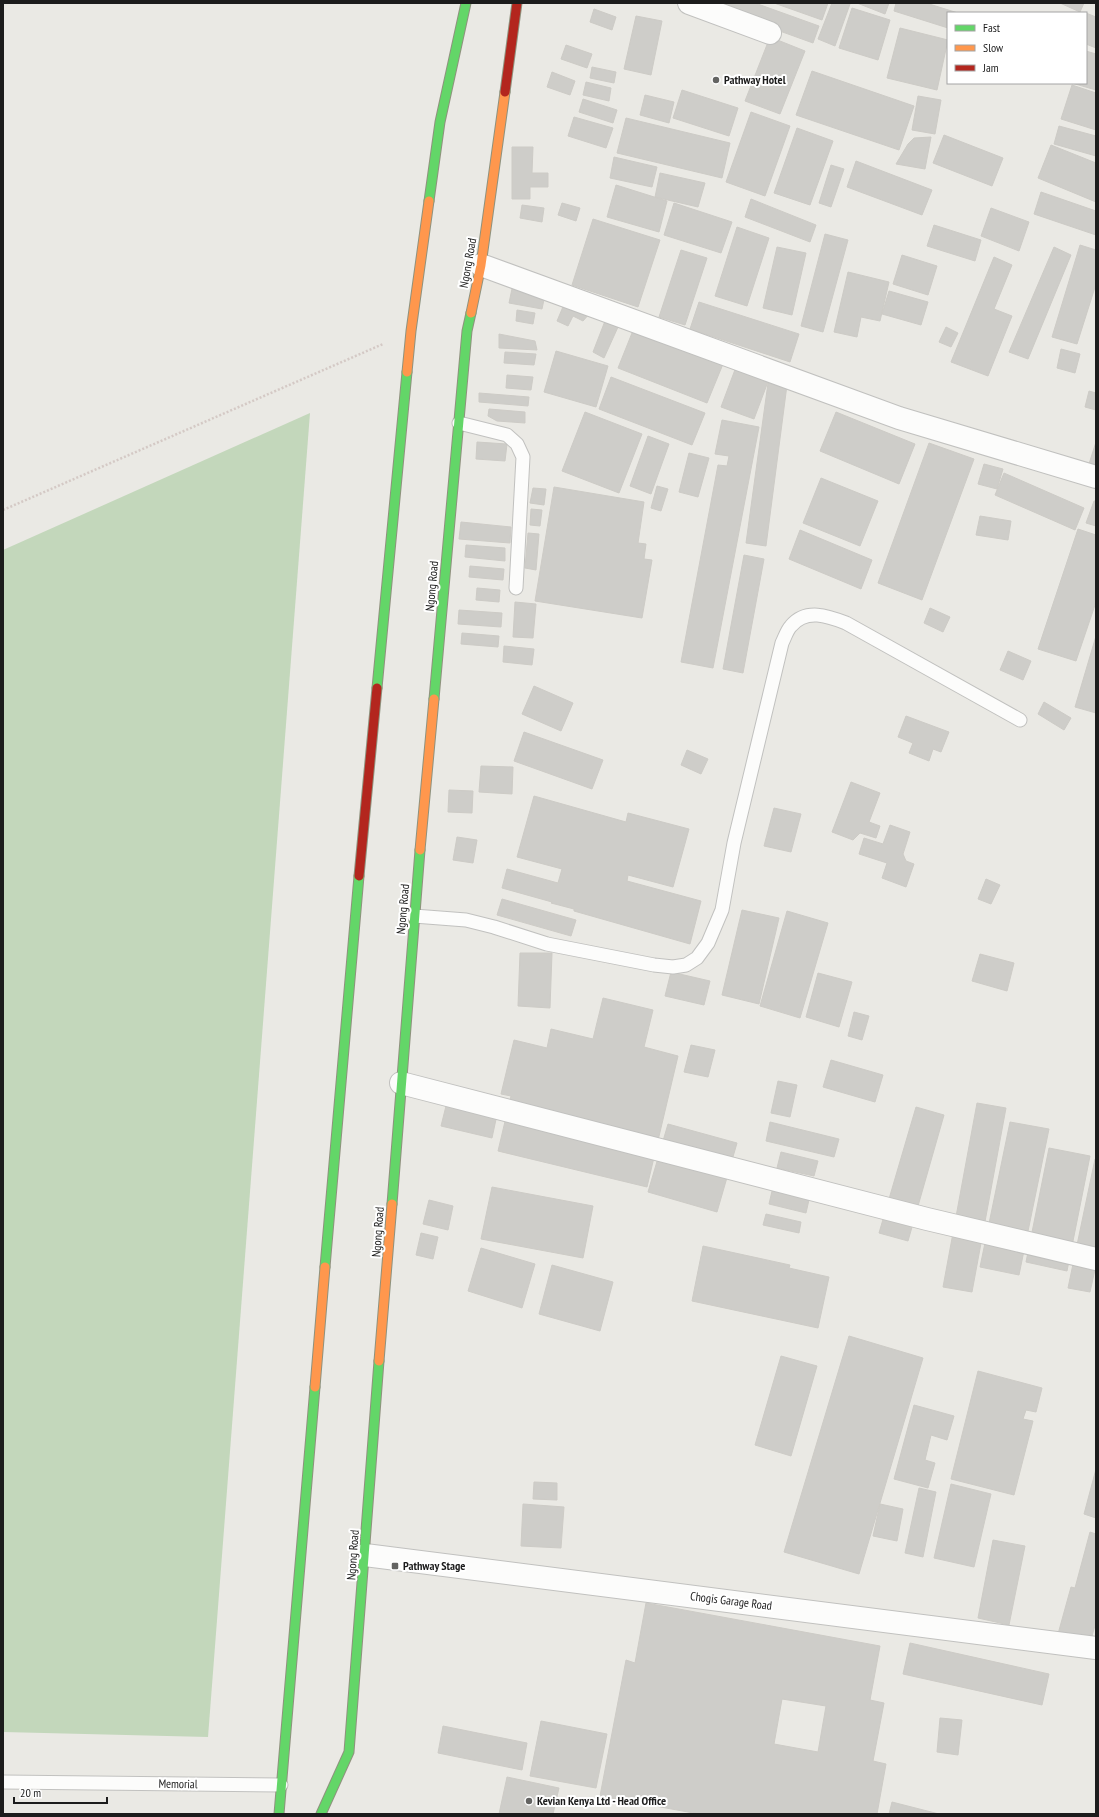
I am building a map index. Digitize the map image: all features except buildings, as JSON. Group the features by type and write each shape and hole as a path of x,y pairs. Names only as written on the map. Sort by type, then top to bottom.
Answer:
{"main road":[{"path":"279,1814 328,1260 358,883 411,331 440,122 466,3"},
{"name":"Ngong Road","path":"321,1814 349,1752 414,916 458,423 467,331 481,266 518,3"}],"street":[{"path":"689,3 770,33"},
{"path":"481,266 899,418 1096,478"},
{"path":"401,1083 928,1219 1096,1260"},
{"name":"Chogis Garage Road","path":"365,1555 1096,1648"}],"lane":[{"path":"458,423 507,435 517,444 523,457 516,588"},
{"path":"414,916 466,920 494,927 547,944 654,965 673,967 686,965 697,958 708,943 722,910 734,843 782,643 791,626 808,615 826,616 846,623 1020,720"},
{"name":"Memorial","path":"3,1782 281,1785"}],"path":[{"path":"3,510 411,331"}],"green space":[{"path":"310,413 208,1737 3,1732 3,550"}],"traffic: fast":[{"path":"429,201 440,122 466,3"},
{"path":"434,699 467,331 471,313"},
{"path":"377,688 407,372"},
{"path":"392,1204 420,850"},
{"path":"325,1267 359,876"},
{"path":"321,1814 349,1752 379,1361"},
{"path":"279,1814 315,1387"}],"traffic: slow":[{"path":"471,313 481,265 505,92"},
{"path":"407,372 411,331 429,201"},
{"path":"420,850 434,699"},
{"path":"379,1361 392,1204"},
{"path":"315,1387 325,1267"}],"traffic: jam":[{"path":"505,92 517,3"},
{"path":"359,876 377,688"}],"place":[{"name":"Pathway Hotel","path":"716,80"},
{"name":"Pathway Stage","path":"395,1566"},
{"name":"Kevian Kenya Ltd - Head Office","path":"529,1801"}]}
